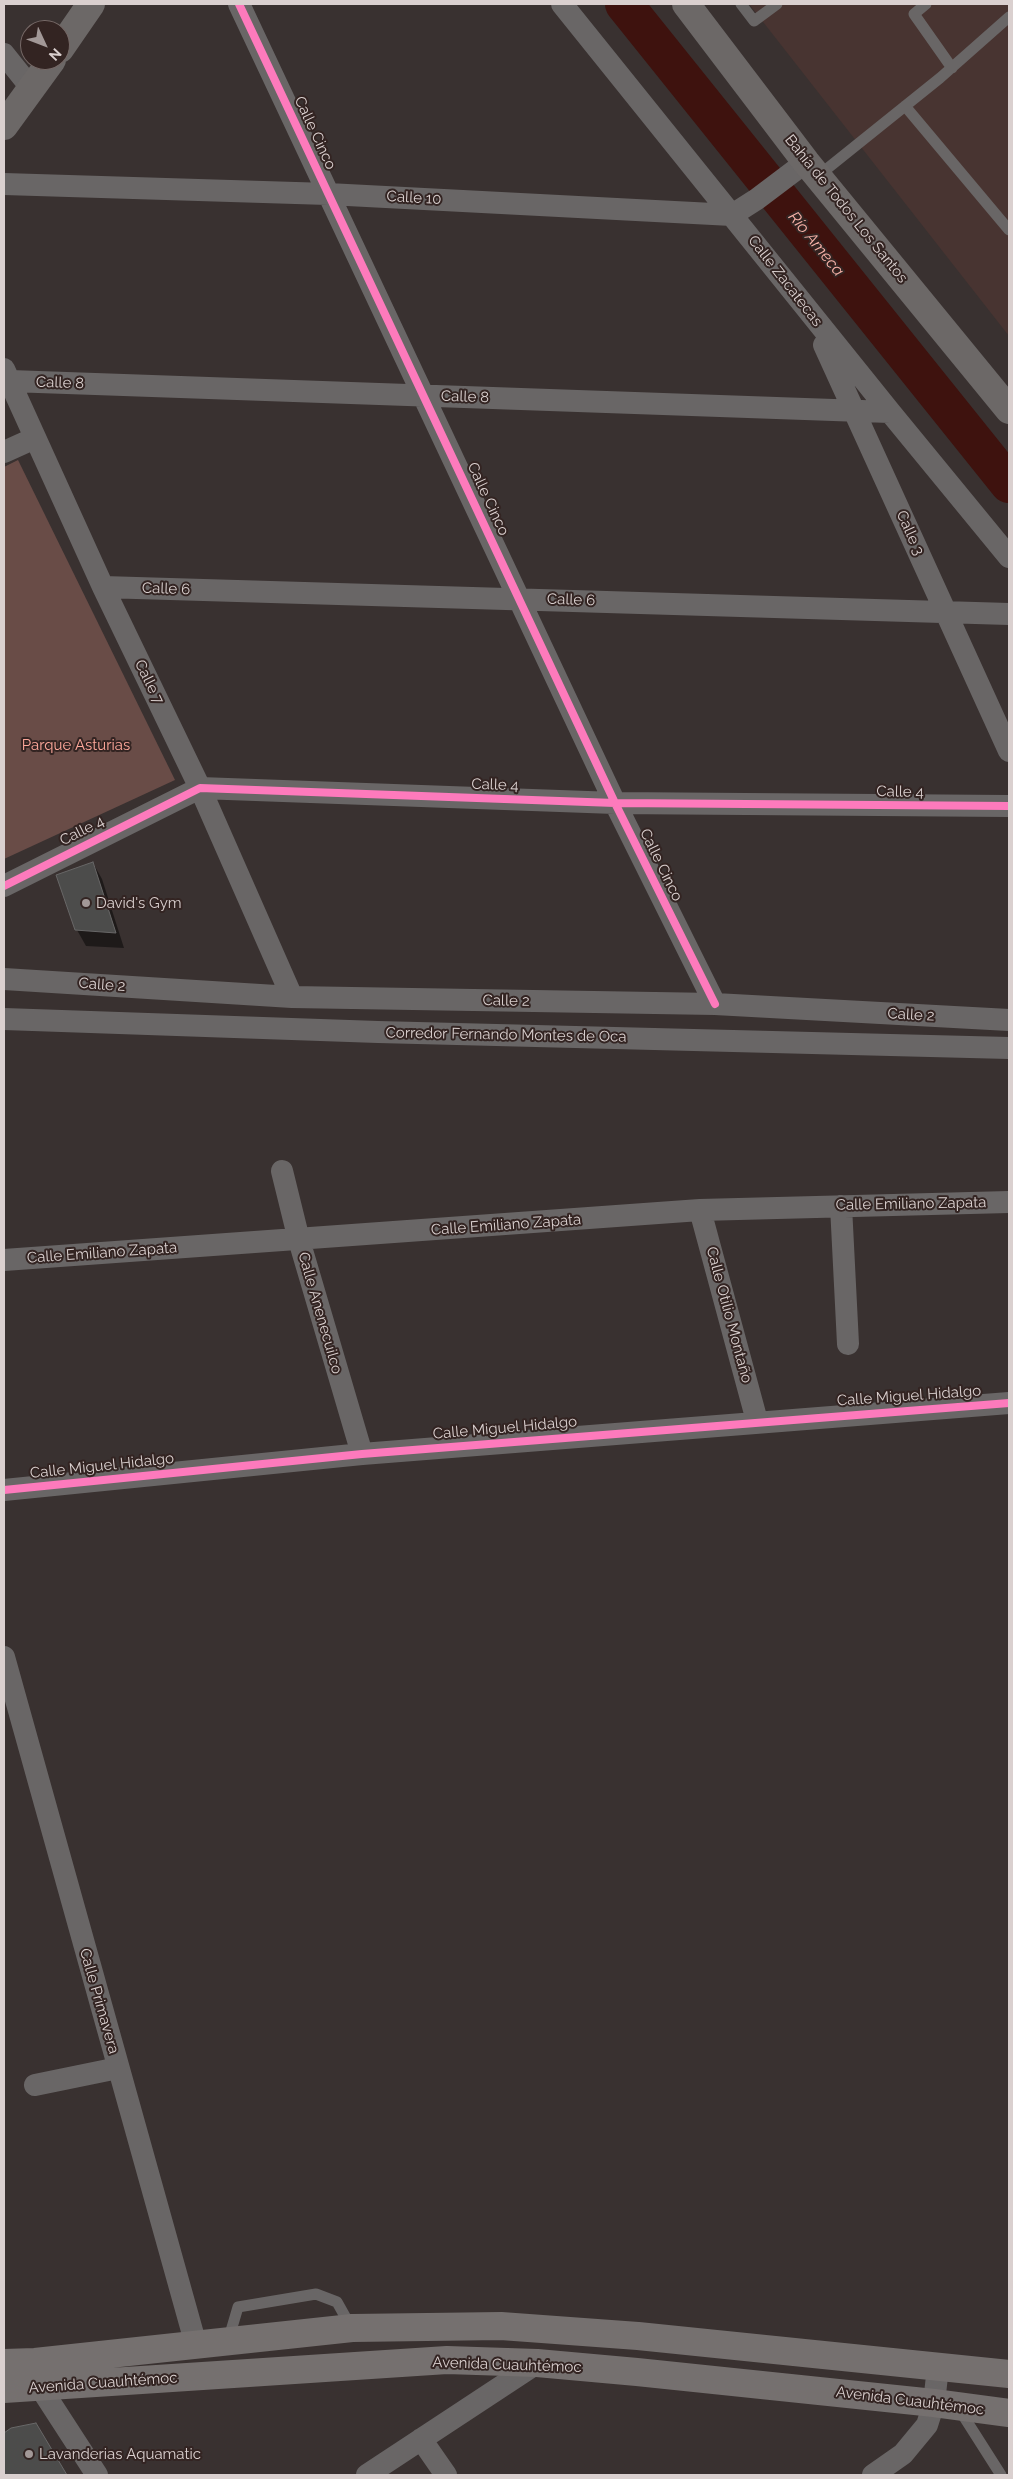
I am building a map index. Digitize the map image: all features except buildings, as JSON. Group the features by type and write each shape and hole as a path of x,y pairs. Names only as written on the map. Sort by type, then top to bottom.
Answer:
{"main road":[{"path":"70,34 91,4"},
{"name":"Bahía de Todos Los Santos","path":"686,4 806,169 1009,410"},
{"path":"4,126 45,70"},
{"path":"4,2363 35,2362 352,2328 501,2326 638,2336 853,2356 1009,2374"},
{"path":"637,2372 638,2336"},
{"name":"Avenida Cuauhtémoc","path":"4,2389 447,2360 537,2362 946,2404 1009,2413"}],"street":[{"name":"Calle Cinco","path":"239,4 425,395 615,802 715,1004"},
{"name":"Calle Zacatecas","path":"562,4 810,314 1009,557"},
{"path":"4,54 32,89"},
{"path":"732,215 806,169"},
{"name":"Calle 10","path":"4,184 328,194 732,215"},
{"name":"Calle 3","path":"810,314 1009,751"},
{"name":"Calle 8","path":"7,375 425,395 890,412"},
{"name":"Calle 7","path":"7,375 103,587 200,788 292,997"},
{"path":"4,452 35,438"},
{"name":"Calle 6","path":"103,587 1009,614"},
{"name":"Calle 4","path":"4,886 200,788 615,802 1009,806"},
{"name":"Calle 2","path":"4,979 292,997 715,1004 1009,1020"},
{"name":"Corredor Fernando Montes de Oca","path":"4,1019 378,1032 1009,1048"},
{"name":"Calle Anenecuilco","path":"282,1171 299,1240 362,1454"},
{"name":"Calle Emiliano Zapata","path":"4,1260 700,1210 1009,1202"},
{"path":"842,1206 848,1344"},
{"name":"Calle Otilio Montaño","path":"700,1210 757,1421"},
{"name":"Calle Miguel Hidalgo","path":"4,1490 362,1454 1009,1402"},
{"name":"Calle Primavera","path":"4,1657 196,2345"},
{"path":"35,2084 118,2068"},
{"path":"367,2475 537,2362"},
{"path":"873,2475 903,2454 946,2404 938,2367"},
{"path":"40,2388 97,2475"},
{"path":"421,2439 446,2475"}],"lane":[{"path":"740,4 754,21 777,4"},
{"path":"926,4 914,14 952,68"},
{"path":"806,169 904,106 952,68 1009,17"},
{"path":"904,106 1009,230"},
{"path":"228,2341 238,2307 316,2294 338,2302 352,2328"},
{"path":"946,2404 1001,2475"}],"shaded area":[{"path":"749,4 1009,4 1009,336"}],"green space":[{"name":"Parque Asturias","path":"18,460 175,780 4,859 4,467"}],"waterway":[{"name":"Río Ameca","path":"624,4 1009,484"}],"cycle path":[{"path":"239,4 615,803 715,1004"},
{"path":"4,886 200,788 615,803 1009,806"},
{"path":"4,1490 362,1454 1009,1403"}],"place":[{"name":"David's Gym","path":"86,903"},
{"name":"Lavanderias Aquamatic","path":"29,2454"}]}
